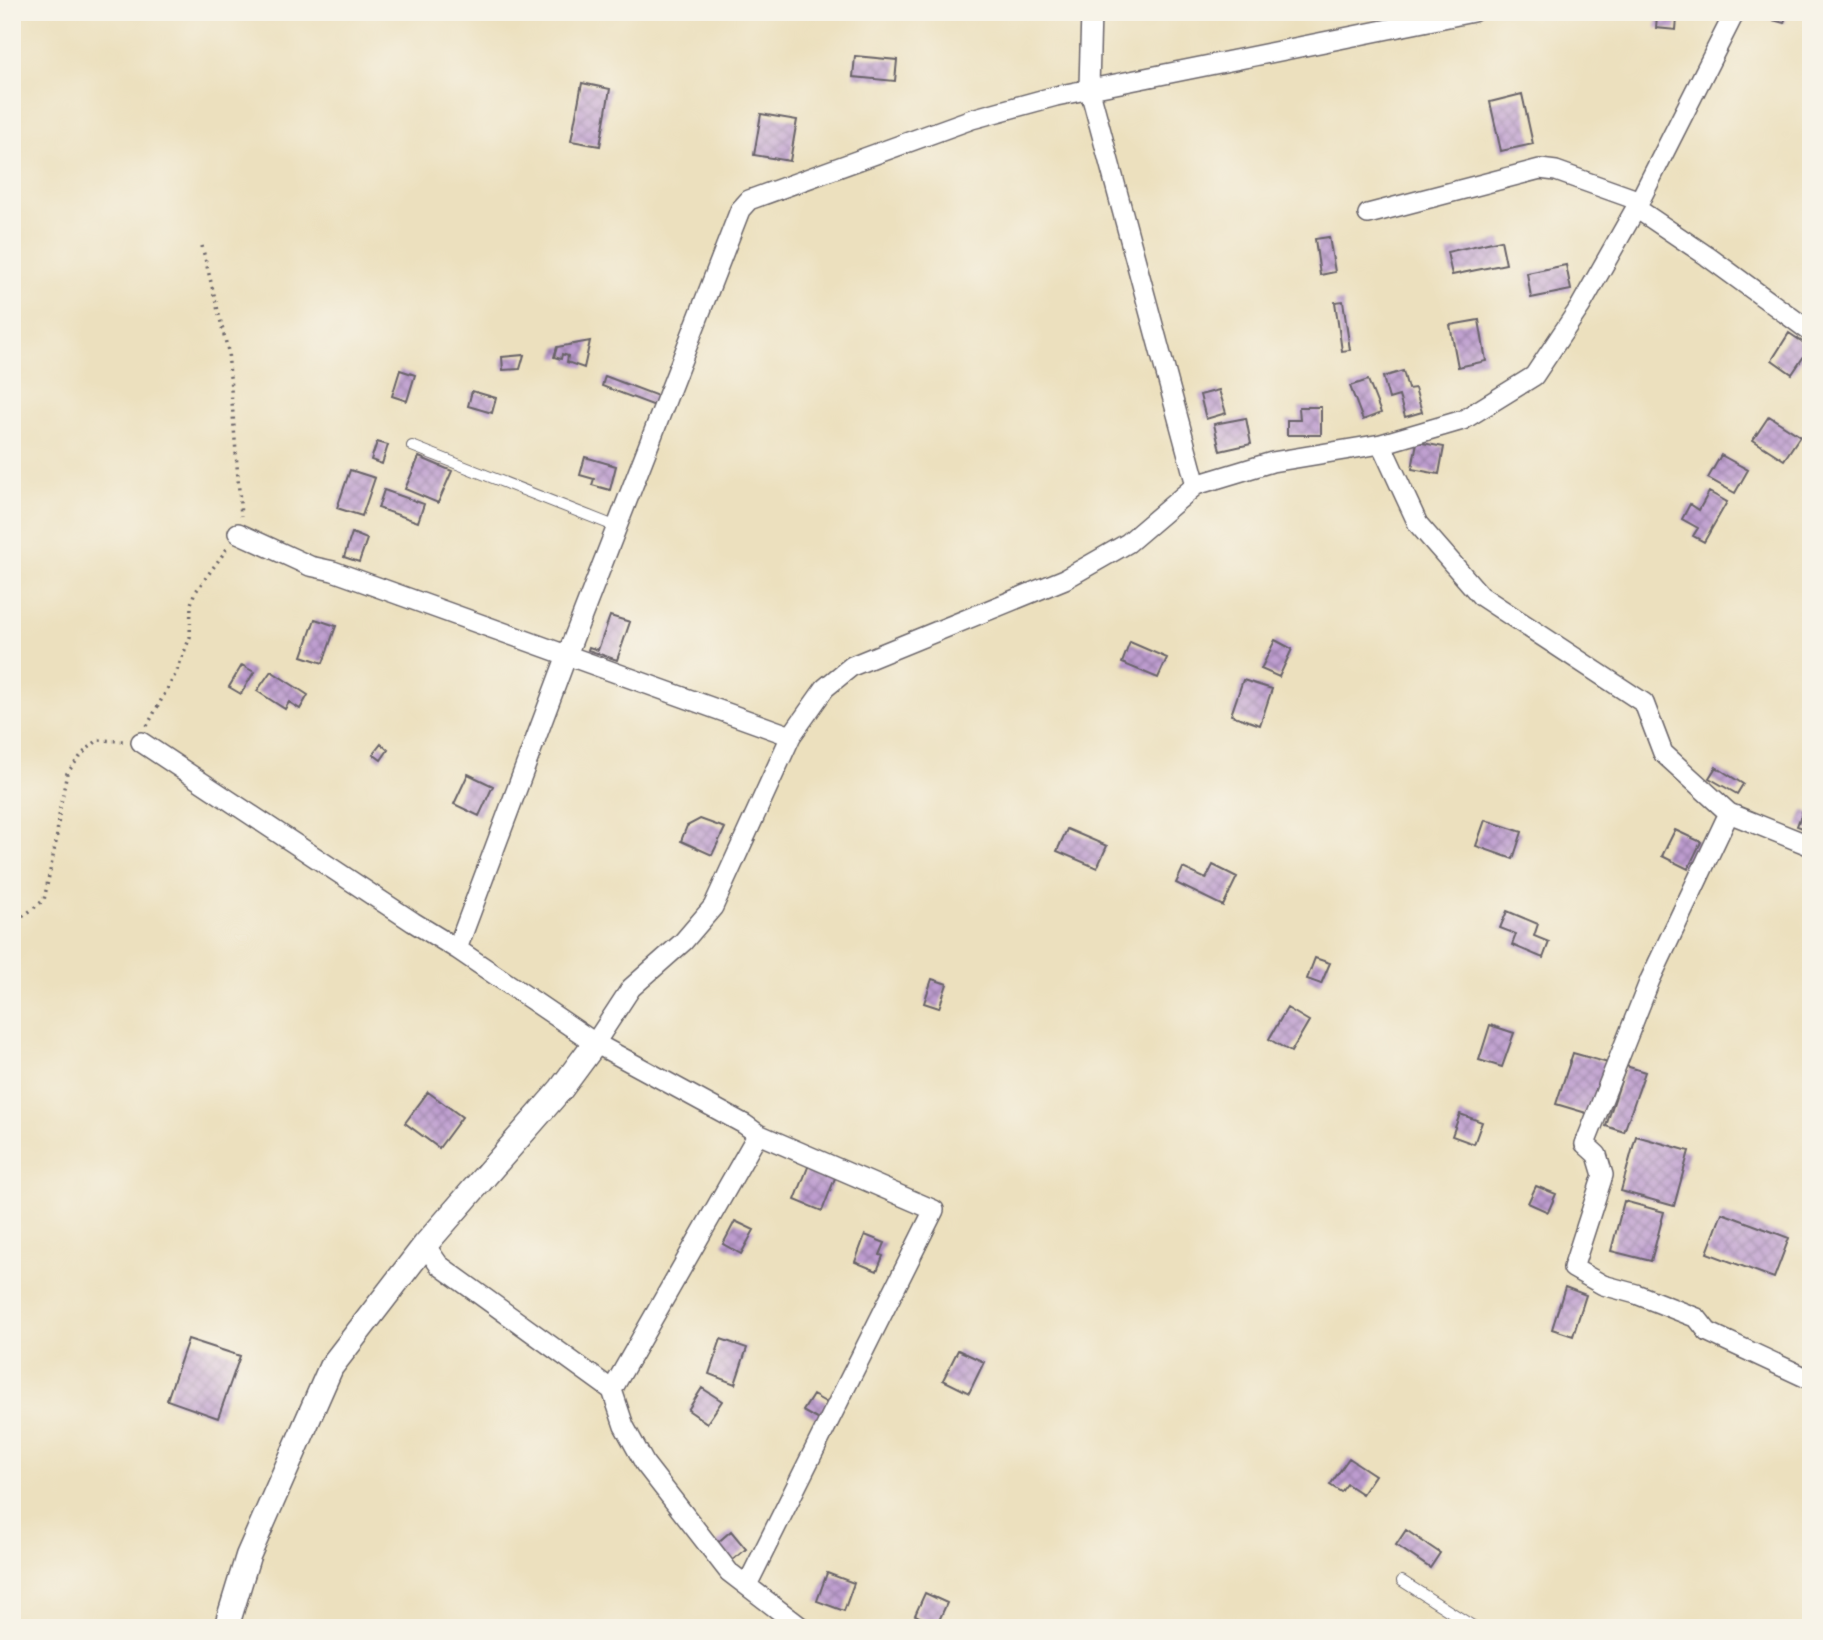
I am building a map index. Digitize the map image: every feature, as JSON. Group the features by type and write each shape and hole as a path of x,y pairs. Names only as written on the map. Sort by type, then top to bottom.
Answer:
{"street":[{"path":"1091,12 1089,87 1196,485"},
{"path":"457,948 567,655 740,210 749,200 972,119 1089,87 1473,12"},
{"path":"226,1628 248,1556 331,1367 425,1245 561,1088 631,988 683,942 713,907 791,736 825,688 852,666 1065,579 1128,543 1196,485 1272,461 1381,444 1463,420 1534,376 1580,307 1638,205 1735,12"},
{"path":"1368,214 1540,169 1556,171 1638,205 1811,332"},
{"path":"1381,444 1418,524 1481,596 1644,703 1663,753 1728,813 1811,846"},
{"path":"237,533 310,566 333,571 791,736"},
{"path":"141,742 413,922 457,948 595,1043 758,1134 934,1210 747,1585"},
{"path":"1728,813 1650,980 1585,1144 1597,1154 1603,1175 1573,1268 1604,1285 1636,1294 1697,1318 1708,1332 1811,1380"},
{"path":"612,1390 758,1134"},
{"path":"425,1245 439,1265 612,1390 624,1426 645,1464 729,1572 802,1628"}],"lane":[{"path":"412,446 617,527"},
{"path":"1402,1581 1476,1628"}],"path":[{"path":"12,925 44,900 67,773 98,740 141,742 150,717 176,673 190,638 194,594 220,561 242,519 228,351 202,246"}],"building":[{"path":"1764,12 1787,12 1784,23 1762,17"},
{"path":"1657,16 1677,18 1676,30 1656,28"},
{"path":"855,56 897,60 895,81 853,77"},
{"path":"582,83 610,89 600,146 571,141"},
{"path":"1522,94 1533,144 1501,151 1490,102"},
{"path":"761,114 797,120 790,161 754,155"},
{"path":"1329,237 1335,272 1320,275 1315,239"},
{"path":"1501,240 1506,264 1452,275 1447,252"},
{"path":"1566,265 1571,290 1531,298 1527,273"},
{"path":"1343,301 1350,350 1342,351 1335,302"},
{"path":"1479,320 1486,361 1458,367 1450,325"},
{"path":"1789,333 1810,347 1792,374 1772,360"},
{"path":"590,341 584,368 567,362 568,356 562,354 561,359 554,357 557,347"},
{"path":"524,355 520,369 503,370 502,357"},
{"path":"400,370 415,375 407,401 392,396"},
{"path":"1403,371 1408,389 1415,388 1422,412 1405,417 1399,396 1389,399 1383,377"},
{"path":"605,376 658,396 655,406 602,386"},
{"path":"1368,380 1381,413 1363,420 1350,386"},
{"path":"1219,390 1226,413 1206,419 1200,395"},
{"path":"472,391 496,398 492,413 468,406"},
{"path":"1299,407 1321,407 1321,435 1287,435 1287,420 1300,420"},
{"path":"1769,416 1800,436 1784,460 1753,440"},
{"path":"1246,418 1251,444 1220,451 1214,424"},
{"path":"377,442 388,445 382,464 371,460"},
{"path":"1417,442 1444,447 1439,474 1412,469"},
{"path":"1721,455 1748,470 1735,493 1708,478"},
{"path":"419,457 452,471 438,503 405,489"},
{"path":"585,457 616,466 610,490 592,485 594,479 580,475"},
{"path":"350,470 375,478 362,516 337,508"},
{"path":"384,490 424,504 418,522 378,508"},
{"path":"1709,492 1727,502 1704,542 1693,536 1698,528 1682,519 1690,504 1699,510"},
{"path":"352,533 367,539 359,562 344,557"},
{"path":"610,616 630,622 617,660 588,650 589,647 598,650"},
{"path":"315,619 336,626 323,663 302,656"},
{"path":"1275,640 1292,649 1279,677 1261,669"},
{"path":"1130,642 1167,658 1158,678 1122,663"},
{"path":"242,665 254,672 241,694 229,687"},
{"path":"271,671 308,695 300,709 289,702 285,709 257,691"},
{"path":"1243,680 1272,689 1260,725 1231,715"},
{"path":"381,744 388,750 381,760 373,754"},
{"path":"1716,767 1743,784 1737,794 1709,778"},
{"path":"468,774 493,786 479,816 454,804"},
{"path":"1803,810 1811,813 1811,831 1797,826"},
{"path":"700,819 725,828 712,855 681,841 687,826"},
{"path":"1485,820 1522,832 1513,859 1476,846"},
{"path":"1067,829 1107,846 1097,868 1057,851"},
{"path":"1675,830 1701,842 1688,869 1662,856"},
{"path":"1213,865 1237,877 1223,906 1176,883 1183,868 1206,879"},
{"path":"1507,911 1538,924 1534,936 1549,942 1543,958 1512,945 1516,934 1500,928"},
{"path":"1315,958 1330,963 1321,984 1307,979"},
{"path":"932,979 947,984 939,1008 924,1003"},
{"path":"1287,1008 1309,1021 1291,1052 1269,1039"},
{"path":"1490,1025 1514,1033 1502,1067 1479,1060"},
{"path":"1573,1053 1608,1063 1593,1115 1556,1104"},
{"path":"1626,1066 1645,1072 1624,1132 1606,1126"},
{"path":"428,1092 462,1117 439,1148 405,1123"},
{"path":"1460,1114 1482,1122 1474,1144 1452,1136"},
{"path":"1636,1136 1689,1151 1674,1206 1621,1191"},
{"path":"810,1162 837,1173 822,1211 795,1200"},
{"path":"1536,1186 1556,1194 1548,1212 1528,1203"},
{"path":"1624,1201 1664,1212 1651,1261 1611,1251"},
{"path":"1722,1213 1789,1238 1774,1278 1707,1253"},
{"path":"735,1221 754,1230 741,1254 723,1244"},
{"path":"865,1235 885,1243 877,1271 855,1262"},
{"path":"1565,1287 1586,1295 1573,1336 1552,1329"},
{"path":"188,1339 240,1356 218,1418 167,1400"},
{"path":"721,1339 747,1348 735,1384 709,1374"},
{"path":"958,1350 984,1362 969,1393 943,1380"},
{"path":"702,1388 722,1401 707,1423 688,1410"},
{"path":"813,1395 829,1404 819,1420 803,1411"},
{"path":"1349,1458 1375,1475 1362,1494 1347,1484 1341,1492 1330,1485"},
{"path":"1406,1530 1440,1553 1430,1568 1396,1545"},
{"path":"731,1531 746,1549 730,1562 716,1544"},
{"path":"827,1573 854,1583 844,1611 817,1601"},
{"path":"925,1593 947,1603 937,1625 915,1615"}]}
